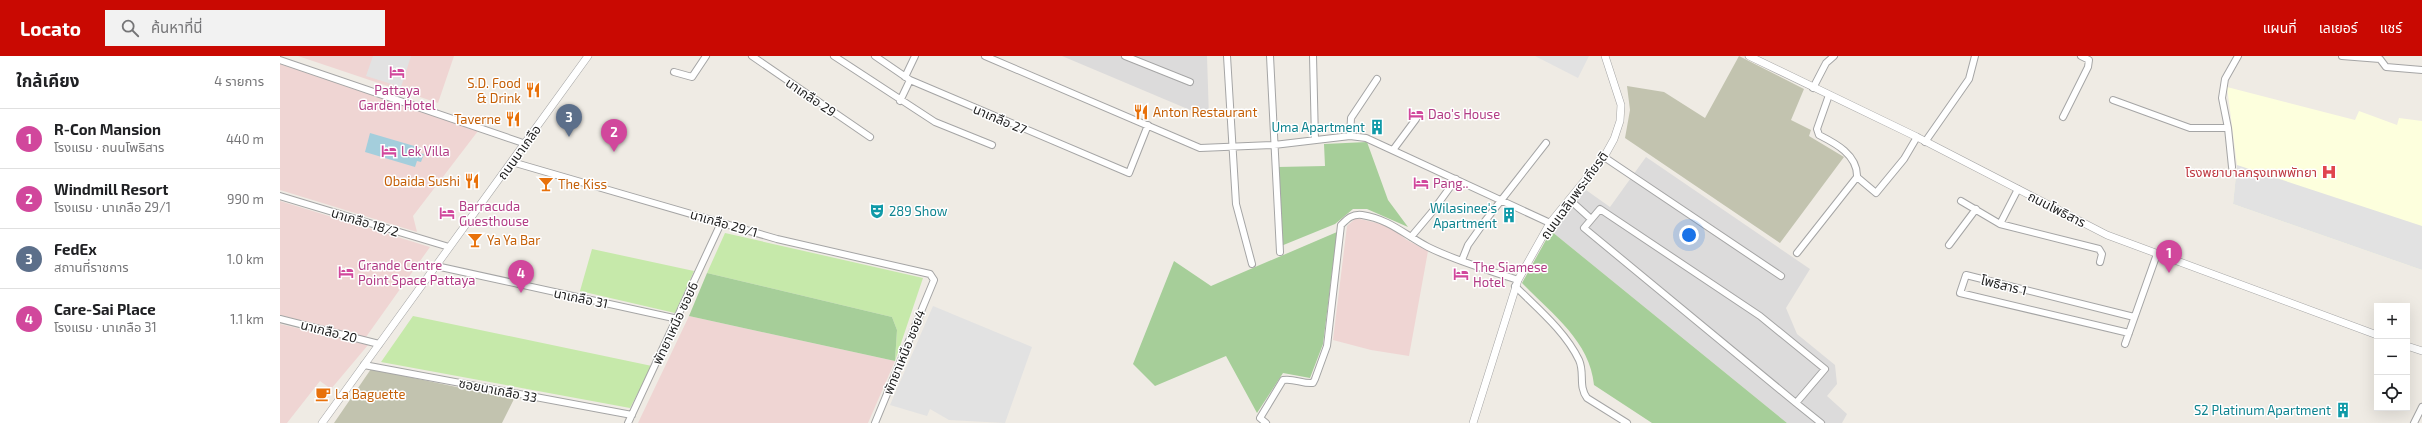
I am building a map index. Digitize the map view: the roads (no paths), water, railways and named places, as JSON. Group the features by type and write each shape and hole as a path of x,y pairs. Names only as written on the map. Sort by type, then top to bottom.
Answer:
{"street":[{"name":"ถนนนาเกลือ","path":"322,423 526,144 588,56"},
{"path":"674,72 692,77 706,56"},
{"name":"นาเกลือ 29","path":"752,56 870,138"},
{"path":"834,56 900,101 935,122 992,145"},
{"name":"นาเกลือ 27","path":"875,56 907,79 1129,173 1148,125"},
{"path":"900,101 915,56"},
{"path":"985,56 1200,148 1274,145 1350,136 1366,138 1550,223"},
{"path":"1125,56 1190,82"},
{"path":"1227,56 1236,204 1252,264"},
{"path":"1270,56 1280,252"},
{"path":"1313,56 1315,140"},
{"name":"ถนนเฉลิมพระเกียรติ","path":"1473,423 1517,283 1550,223 1604,157 1614,139 1620,121 1621,105 1605,56"},
{"name":"ถนนโพธิสาร","path":"1749,56 1917,137 2107,235 2374,334"},
{"path":"1813,88 1826,62 1834,56"},
{"path":"1925,142 1969,79 1975,56"},
{"path":"2062,117 2088,67 2089,60 2081,56"},
{"path":"2232,167 2228,128 2222,98 2223,87 2238,56"},
{"path":"2342,56 2380,59 2386,67 2422,70"},
{"path":"280,60 526,144"},
{"path":"1350,136 1351,118 1377,78"},
{"path":"1797,253 1856,177 1857,170 1849,155 1838,145 1819,135 1817,129 1828,95"},
{"path":"2113,100 2190,128 2228,128"},
{"path":"1393,150 1416,119"},
{"path":"1856,177 1876,192 1904,159 1917,137"},
{"path":"1462,260 1468,245 1546,143"},
{"path":"1604,157 1781,276"},
{"name":"นาเกลือ 29/1","path":"512,162 721,223 777,238 930,274 934,280"},
{"path":"1410,237 1432,212 1456,179"},
{"path":"2000,224 2018,189"},
{"name":"นาเกลือ 18/2","path":"280,196 450,247"},
{"path":"1570,200 1591,219"},
{"path":"1961,201 2000,224 2099,249 2102,254 2100,262"},
{"path":"1796,403 1825,369 1760,316 1600,209 1584,228 1796,403 1821,423"},
{"path":"1949,245 1976,210"},
{"path":"1266,423 1260,418 1283,380 1289,379 1306,384 1313,383 1315,379 1327,346 1341,225 1353,215 1362,215 1385,220 1429,248 1517,283 1557,328 1573,349 1580,362 1582,392 1587,398 1627,423"},
{"name":"พัทยาเหนือ ซอย6","path":"628,423 678,319 721,223"},
{"path":"2125,344 2157,254"},
{"name":"นาเกลือ 31","path":"436,266 678,319"},
{"name":"โพธิสาร 1","path":"2129,333 1960,292 1966,275 2134,317"},
{"name":"พัทยาเหนือ ซอย4","path":"875,423 934,280"},
{"name":"นาเกลือ 20","path":"280,319 379,344"},
{"path":"2410,347 2422,351"},
{"name":"ซอยนาเกลือ 33","path":"364,365 632,415"},
{"path":"2414,423 2422,407"}],"water":[{"path":"370,133 421,148 419,153 424,154 421,162 417,161 415,167 365,152"}],"place":[{"name":"Pattaya Garden Hotel","path":"397,72"},
{"name":"S.D. Food & Drink","path":"533,90"},
{"name":"Anton Restaurant","path":"1141,112"},
{"name":"Dao's House","path":"1416,114"},
{"name":"Taverne","path":"513,119"},
{"name":"Uma Apartment","path":"1377,127"},
{"name":"FedEx","path":"569,137"},
{"name":"Lek Villa","path":"389,151"},
{"name":"Windmill Resort","path":"614,152"},
{"name":"โรงพยาบาลกรุงเทพพัทยา","path":"2329,172"},
{"name":"Obaida Sushi","path":"472,181"},
{"name":"Pang..","path":"1421,183"},
{"name":"The Kiss","path":"546,184"},
{"name":"289 Show","path":"877,211"},
{"name":"Barracuda Guesthouse","path":"447,213"},
{"name":"Wilasinee's Apartment","path":"1509,215"},
{"name":"Ya Ya Bar","path":"475,240"},
{"name":"Grande Centre Point Space Pattaya","path":"346,272"},
{"name":"R-Con Mansion","path":"2169,273"},
{"name":"The Siamese Hotel","path":"1461,274"},
{"name":"Care-Sai Place","path":"521,293"},
{"name":"La Baguette","path":"323,394"},
{"name":"S2 Platinum Apartment","path":"2343,410"}]}
